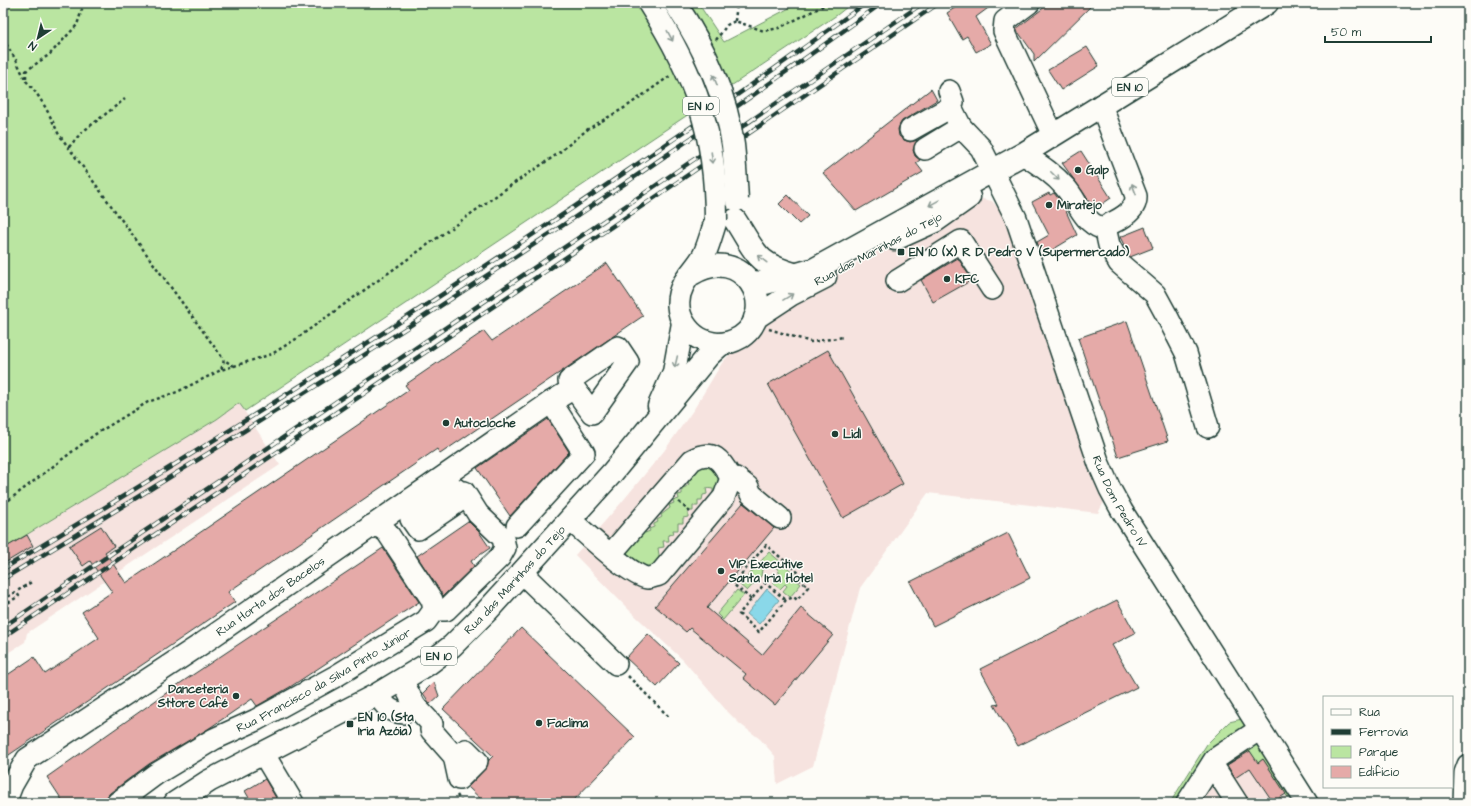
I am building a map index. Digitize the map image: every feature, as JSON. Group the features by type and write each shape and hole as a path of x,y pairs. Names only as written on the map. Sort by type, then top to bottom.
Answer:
{"main road":[{"name":"EN 10","path":"649,3 668,32 687,70 701,106 711,149 716,188 729,214 750,248 761,260 779,270 797,275"},
{"name":"EN 10","path":"675,3 687,21 707,60 723,99 733,144 729,214 733,242 744,276"},
{"name":"Rua das Marinhas do Tejo","path":"744,276 766,283 815,269 1023,154 1267,3"},
{"name":"Rua das Marinhas do Tejo","path":"761,323 790,295 867,253 935,221 970,197 993,170"},
{"name":"EN 10","path":"692,274 729,214"},
{"path":"714,265 727,266 744,276 756,293 761,323 729,343 709,343 699,339 690,332 683,323 679,310 679,297 684,284 692,274 703,268 714,265"},
{"name":"EN 10","path":"644,436 674,372 683,323"},
{"name":"Rua das Marinhas do Tejo","path":"175,803 210,781 378,694 428,664 452,646 570,520 644,436 708,356 721,344"}],"street":[{"path":"1029,3 1005,21 1004,31 1053,135"},
{"path":"1023,154 1049,171 1066,188 1085,217 1093,225 1102,228 1105,227 1132,210 1136,204 1136,196 1101,105"},
{"name":"Rua Dom Pedro IV","path":"917,139 954,111 981,148 1016,218 1110,489 1122,511 1307,803"},
{"path":"1105,227 1109,245 1119,263 1155,294 1167,316 1186,353 1208,426"},
{"path":"898,281 961,241 992,289"},
{"name":"Rua Horta dos Bacelos","path":"7,790 27,759 203,643 371,526 446,491 551,402 574,388"},
{"path":"517,526 584,453 551,402"},
{"path":"611,554 692,460 701,455 709,455 720,460 731,478"},
{"path":"570,520 634,574 647,578 659,575 724,497 731,478"},
{"path":"731,478 736,478 748,487 751,494 780,518"},
{"path":"420,503 411,519 418,529 462,499 446,491"},
{"path":"371,526 380,527 387,532 432,600 434,610 446,610 500,557 505,548 503,538 478,514 464,492 446,491"},
{"path":"724,497 751,494"},
{"path":"522,573 616,664"},
{"name":"Rua Francisco da Silva Pinto Júnior","path":"117,803 156,774 214,740 256,720 420,625 426,621 434,610"},
{"path":"402,680 415,706 432,724 432,730 454,756"},
{"path":"378,694 385,706 394,712 404,713 415,706"},
{"path":"1187,803 1215,759 1260,729"},
{"path":"263,753 293,803"},
{"path":"1212,764 1237,803"},
{"path":"1464,803 1465,773 1468,765"}],"path":[{"path":"26,81 26,71 50,54 78,25 84,3"},
{"path":"736,22 737,3"},
{"path":"711,44 717,40 728,24 736,22 764,31 779,28 829,3"},
{"path":"3,39 16,60 26,81 38,94 45,105 58,134 224,360 234,366"},
{"path":"3,502 9,500 94,436 148,402 177,392 221,370 272,354 296,339 507,188 556,155 588,129 626,107 675,72"},
{"path":"69,147 81,133 125,99"},
{"path":"761,323 811,342 844,337"},
{"path":"221,370 224,360"},
{"path":"751,599 733,584 766,545 800,574 797,577 808,587 797,600 794,597 786,600 759,632 739,614 765,583 786,600"},
{"path":"3,600 32,581"},
{"path":"3,606 19,596 16,592"},
{"path":"3,648 4,653"},
{"path":"616,664 670,717"}],"shaded area":[{"path":"973,197 992,201 1008,220 1104,502 1098,513 928,493 860,588 813,766 777,784 775,756 760,739 740,724 726,710 683,660 629,610 575,555 664,451 694,409 722,363 747,335 805,292"},
{"path":"239,403 280,465 27,633 25,642 3,656 3,549 217,419"},
{"path":"1242,719 1292,795 1280,803 1170,803 1207,744 1229,722"}],"green space":[{"path":"3,3 698,3 724,42 799,3 852,3 837,15 245,411 239,403 217,419 3,549"},
{"path":"701,465 713,470 718,477 717,487 713,498 713,489 706,488 707,494 703,495 702,500 698,500 698,506 693,506 693,511 688,511 688,517 683,518 683,523 678,523 678,530 673,530 674,534 668,535 669,541 663,541 664,547 658,548 660,562 646,568 628,557 626,549 642,523 645,533 650,531 649,529 654,527 654,524 658,522 657,520 662,517 661,515 670,508 669,505 674,503 673,501 679,499 678,495 682,494 682,490 689,484 685,472"},
{"path":"769,552 795,574 793,577 801,584 790,597 783,591 787,586 785,584 780,589 773,583 777,580 779,572 777,568 771,565 762,569 761,576 747,591 740,585"},
{"path":"737,590 744,595 723,620 717,614"},
{"path":"1242,719 1247,726 1181,803 1170,803 1207,744 1229,722"},
{"path":"1257,743 1292,795 1288,798 1263,759 1258,763 1245,754 1241,748"}],"water":[{"path":"767,589 779,600 759,624 747,614"}],"building":[{"path":"962,3 995,3 976,17 991,44 976,52 967,36 962,39 947,13"},
{"path":"1050,3 1094,3 1034,62 1034,54 1016,29"},
{"path":"1087,47 1099,66 1061,90 1048,70"},
{"path":"931,89 937,100 902,121 898,129 899,136 904,140 910,142 918,140 913,150 915,156 920,160 916,163 923,172 856,211 823,173"},
{"path":"1081,151 1111,198 1095,209 1062,163"},
{"path":"1049,193 1050,195 1054,193 1063,205 1077,235 1042,256 1037,242 1049,235 1032,202"},
{"path":"788,195 808,216 799,224 779,204"},
{"path":"1145,227 1153,248 1130,257 1120,237"},
{"name":"KFC","path":"958,258 972,280 933,302 921,280"},
{"path":"607,263 643,316 440,454 437,449 228,592 235,602 3,759 3,678 34,657 45,674 99,638 82,612 112,592 90,561 83,566 69,546 101,526 114,546 105,552 126,583 409,390 405,385 484,331 492,341"},
{"path":"1127,321 1168,441 1118,457 1078,338"},
{"name":"Lidl","path":"828,350 903,484 843,518 768,384"},
{"path":"548,419 569,452 510,516 477,468"},
{"path":"743,503 774,528 707,608 762,655 801,608 833,635 775,705 743,678 746,674 690,628 686,632 655,606"},
{"path":"468,521 479,532 490,548 471,561 474,566 443,596 417,556"},
{"path":"1008,533 1030,578 933,626 910,582"},
{"path":"27,535 33,546 3,564 3,549"},
{"path":"383,548 419,602 290,687 257,706 252,699 208,729 149,764 110,793 102,803 64,803 47,777 179,684"},
{"path":"1117,600 1135,633 1112,645 1137,687 1018,746 994,705 999,704 980,669"},
{"name":"Faclima","path":"521,628 635,737 571,803 485,803 468,787 485,769 489,760 493,756 443,709"},
{"path":"648,634 679,663 657,687 626,658"},
{"path":"434,682 439,696 430,704 423,693"},
{"path":"1250,751 1258,763 1263,759 1286,794 1273,802 1250,768 1235,778 1227,765"},
{"path":"265,779 279,803 252,803 245,791"}],"railway":[{"path":"3,569 223,434 441,295 655,152 866,3"},
{"path":"3,579 227,442 338,372 559,228 775,79 882,3"},
{"path":"3,627 923,3"},
{"path":"3,637 663,192 939,3"}],"place":[{"name":"Galp","path":"1078,170"},
{"name":"Miratejo","path":"1049,205"},
{"name":"EN 10 (X) R D Pedro V (Supermercado)","path":"901,252"},
{"name":"KFC","path":"947,279"},
{"name":"Autocloche","path":"446,423"},
{"name":"Lidl","path":"835,434"},
{"name":"VIP Executive Santa Iria Hotel","path":"721,571"},
{"name":"Danceteria Sttore Café","path":"236,696"},
{"name":"Faclima","path":"539,723"},
{"name":"EN 10 (Sta Iria Azóia)","path":"350,724"}]}
